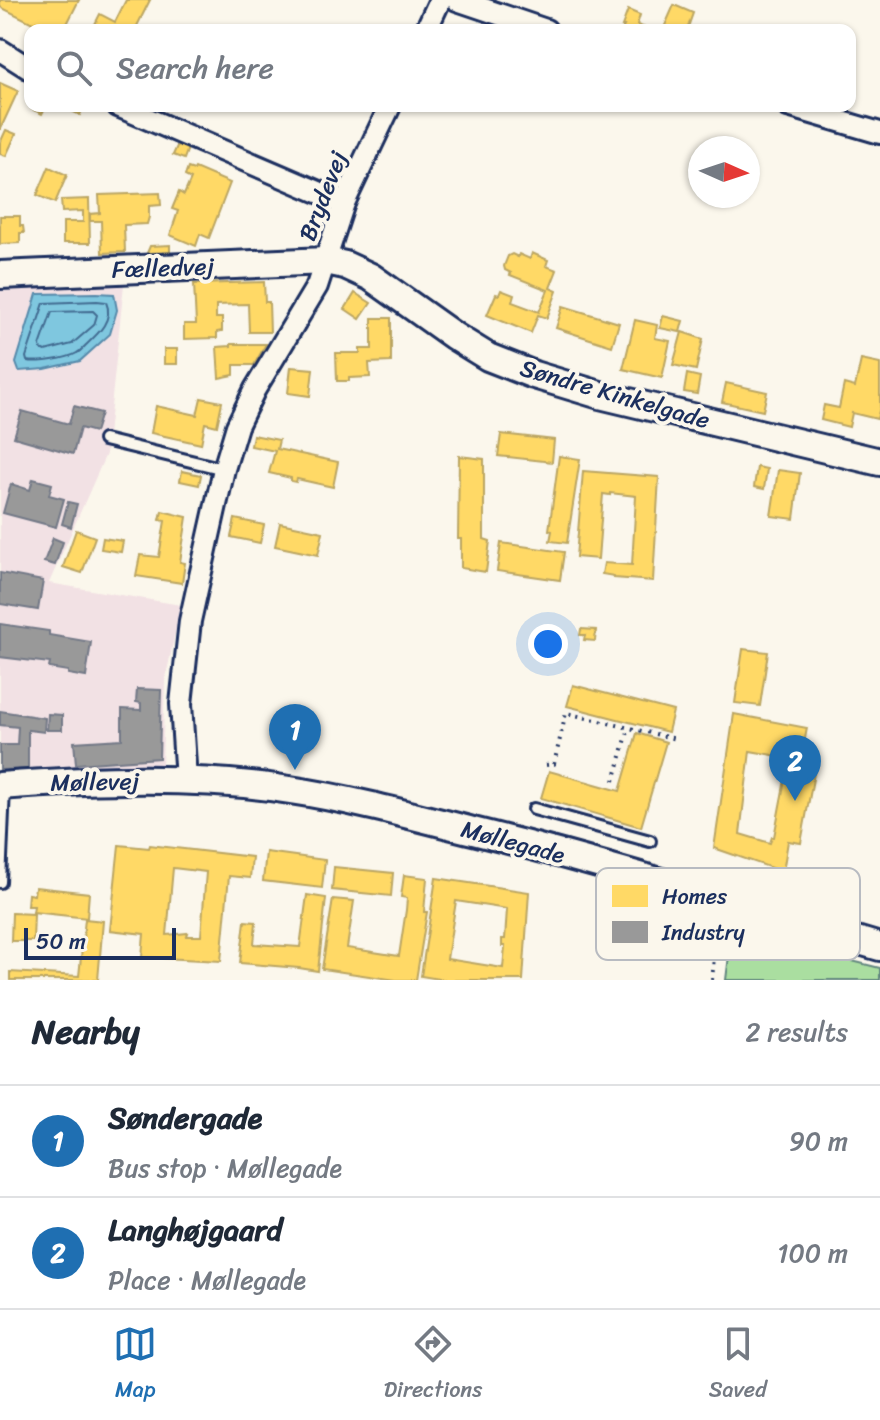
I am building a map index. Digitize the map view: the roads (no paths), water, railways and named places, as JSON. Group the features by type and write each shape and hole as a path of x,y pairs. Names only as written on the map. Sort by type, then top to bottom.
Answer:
{"street":[{"path":"429,24 440,0"},
{"path":"457,0 528,24"},
{"path":"0,50 24,65"},
{"path":"132,112 344,203"},
{"name":"Brydevej","path":"186,780 181,704 190,621 224,469 237,426 255,389 317,286 344,203 387,112"},
{"path":"808,112 880,133"},
{"name":"Fælledvej","path":"0,275 326,261"},
{"name":"Søndre Kinkelgade","path":"326,261 345,265 371,277 488,357 534,375 600,395 880,462"},
{"name":"Møllevej","path":"2,786 186,780"},
{"name":"Møllegade","path":"186,780 289,789 409,815 608,868"},
{"name":"Møllegade","path":"860,941 880,947"}],"lane":[{"path":"104,440 224,469"},
{"name":"Møllevej","path":"0,882 2,786"},
{"path":"534,809 650,841"}],"water":[{"path":"37,294 114,294 117,310 110,334 80,361 19,371 16,363"}],"place":[{"name":"Søndergade","path":"295,770"},
{"name":"Langhøjgaard","path":"795,801"}]}
